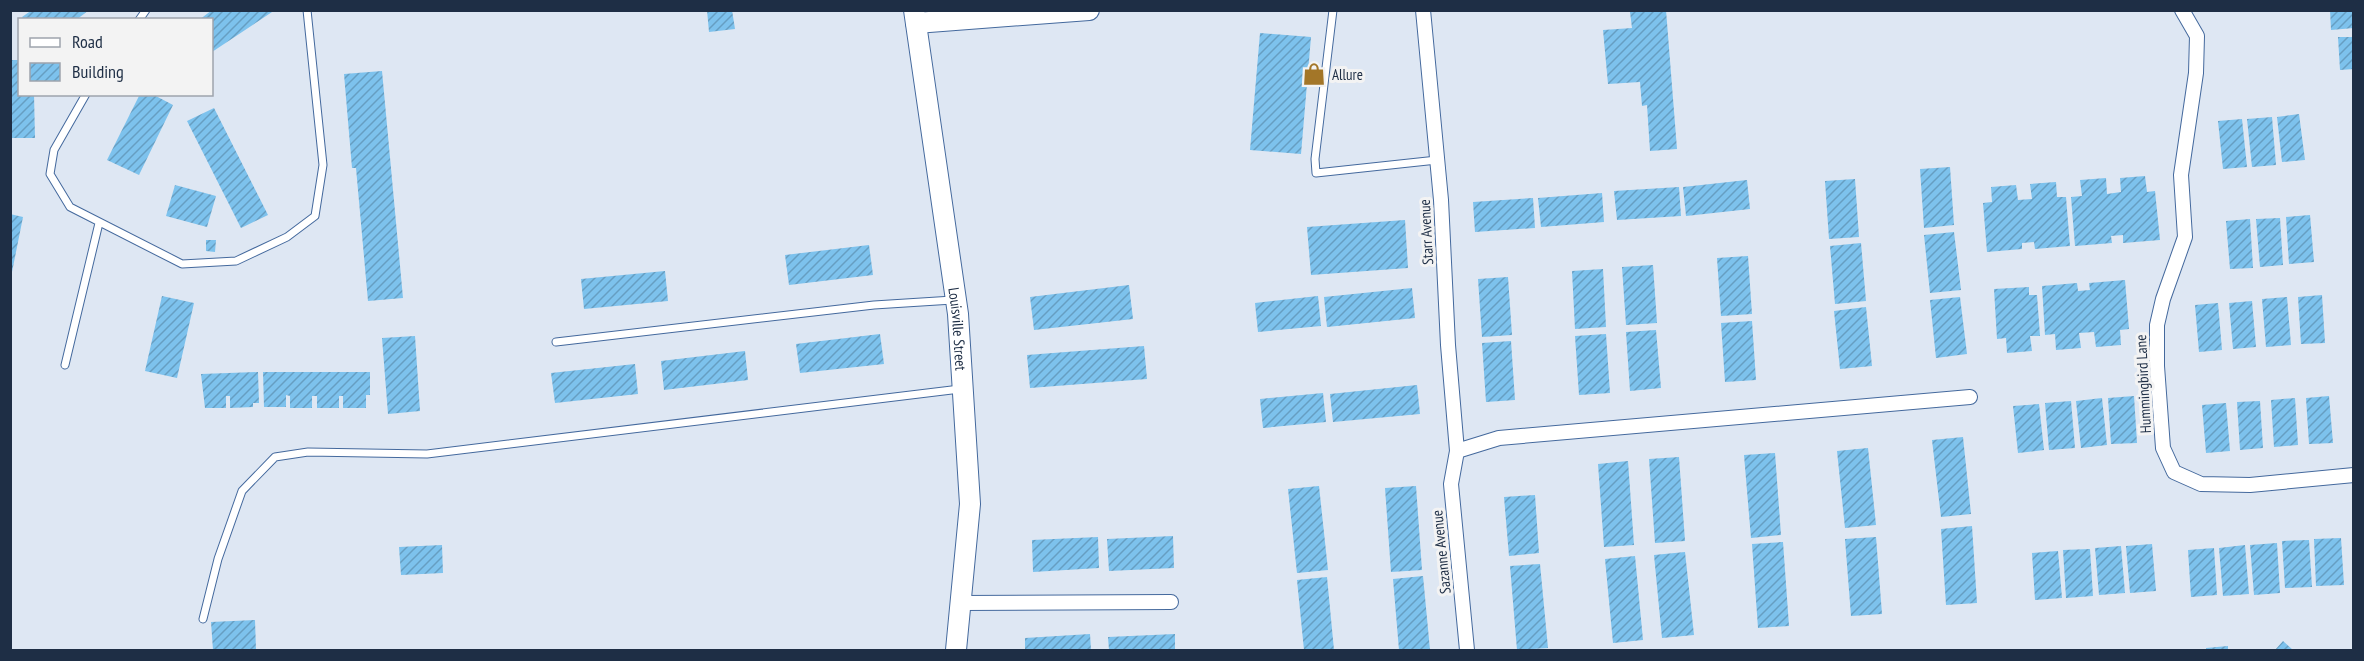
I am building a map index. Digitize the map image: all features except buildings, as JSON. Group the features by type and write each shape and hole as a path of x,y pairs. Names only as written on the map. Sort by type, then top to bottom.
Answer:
{"main road":[{"path":"915,17 1089,10"},
{"name":"Louisville Street","path":"915,17 956,300 970,504 956,651"}],"street":[{"name":"Starr Avenue","path":"1423,10 1437,160 1457,451"},
{"name":"Hummingbird Lane","path":"2182,10 2197,36 2196,73 2181,174 2185,237 2163,298 2157,325 2157,366 2163,447 2174,472 2201,484 2250,485 2354,475"},
{"path":"1457,451 1499,438 1970,397"},
{"name":"Sazanne Avenue","path":"1457,451 1451,484 1467,651"},
{"path":"961,603 1171,602"}],"lane":[{"path":"85,96 54,150 51,174 70,207 182,264 236,261 287,237 315,216 323,165 308,10"},
{"path":"1333,10 1315,159 1317,173 1437,160"},
{"path":"65,364 99,223"},
{"path":"556,342 874,305 956,300"},
{"path":"203,619 218,559 242,491 275,457 308,452 427,454 962,389"}],"place":[{"name":"Allure","path":"1314,74"}]}
